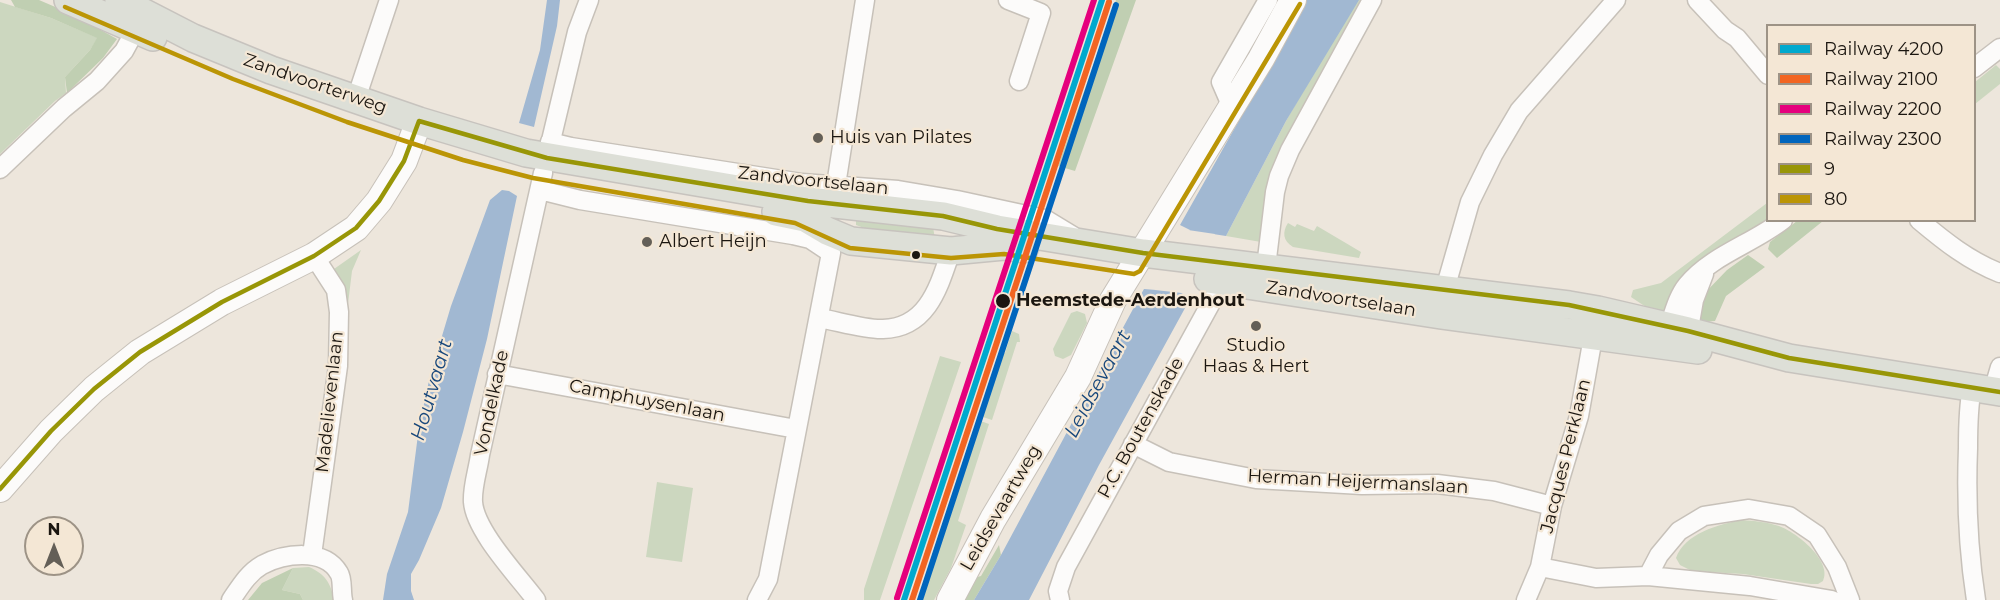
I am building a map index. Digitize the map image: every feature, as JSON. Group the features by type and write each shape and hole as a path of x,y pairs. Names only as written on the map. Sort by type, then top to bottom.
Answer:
{"main road":[{"name":"Zandvoorterweg","path":"68,0 126,11 356,101 416,129 516,158"},
{"name":"Zandvoortselaan","path":"516,158 545,166 805,218 827,231 841,247 951,251 1004,246 1196,268 1267,260 1410,286 1598,309 1677,338"},
{"name":"Zandvoortselaan","path":"545,166 838,195 943,216 997,230 1085,243 1138,260"},
{"path":"838,195 842,230 841,247"},
{"path":"943,216 953,227 955,236 951,251"},
{"name":"Zandvoortselaan","path":"1196,268 1223,281 1441,315 1593,336 1677,338 1789,358 1991,384"}],"street":[{"path":"356,101 389,0"},
{"name":"Vondelkade","path":"536,600 487,536 476,515 473,500 497,374 545,166 577,32 589,0"},
{"path":"838,195 865,0"},
{"path":"1008,0 1041,13 1019,81"},
{"path":"1232,105 1221,82 1268,0"},
{"name":"Leidsevaartweg","path":"950,600 998,510 1078,377 1113,300 1261,59 1293,0"},
{"path":"1267,260 1279,176 1290,150 1372,0"},
{"path":"1445,289 1470,202 1493,155 1519,111 1616,0"},
{"path":"1697,0 1725,30 1737,38 1766,74"},
{"path":"0,169 64,108 97,81 124,51 130,40 126,11"},
{"path":"1976,66 2000,48"},
{"path":"0,489 60,422 94,389 140,352 222,302 314,256 356,228 378,201 404,161 416,129"},
{"name":"Zandvoortselaan","path":"545,166 571,147 810,183 838,195 898,190 1045,219 1085,243"},
{"path":"1677,338 1707,267 1723,255 1766,234 1781,222"},
{"path":"1922,222 1981,266 2000,273"},
{"path":"757,600 768,579 819,318 841,247"},
{"path":"819,318 883,329 907,323 925,311 935,296 951,251"},
{"name":"Madelievenlaan","path":"312,555 338,366 339,312 336,290 314,256"},
{"name":"P.C. Boutenskade","path":"1060,600 1058,591 1061,577 1223,281"},
{"name":"Jacques Perklaan","path":"1526,600 1540,567 1551,506 1579,416 1598,309"},
{"name":"Camphuysenlaan","path":"497,374 796,429"},
{"path":"1974,600 1967,484 1969,402 1991,384"},
{"name":"Herman Heijermanslaan","path":"1132,444 1170,462 1256,479 1362,485 1437,484 1494,491 1551,506"},
{"path":"1648,576 1659,555 1679,531 1704,516 1749,509 1789,516 1817,535 1837,567 1850,600"},
{"path":"231,600 244,580 261,566 281,558 312,555 327,561 339,573 344,600"},
{"path":"1540,567 1596,578 1648,576 1750,586 1832,600"}],"green space":[{"path":"11,0 39,0 74,15 117,39 103,58 67,93 65,77 90,50 97,38 51,18 15,7"},
{"path":"1116,0 1136,0 1075,171 1058,166"},
{"path":"1355,0 1365,0 1277,158 1261,242 1226,236 1286,121"},
{"path":"0,2 51,18 98,38 65,77 66,93 0,154"},
{"path":"1996,65 2000,69 2000,84 1976,103 1976,81"},
{"path":"1766,204 1766,220 1711,255 1669,313 1649,309 1631,297 1633,290 1661,283"},
{"path":"856,218 933,227 935,239 875,232 856,225"},
{"path":"1796,222 1822,222 1777,258 1768,249 1770,242"},
{"path":"1288,223 1314,231 1317,226 1361,252 1359,258 1293,247 1284,236"},
{"path":"361,250 352,271 347,312 345,291 334,269"},
{"path":"1748,255 1765,267 1726,296 1715,321 1703,322 1695,314 1701,297 1727,270"},
{"path":"1077,311 1085,314 1087,323 1071,355 1063,359 1055,356 1053,349 1071,313"},
{"path":"1012,331 1019,334 1020,342 1017,342 992,420 980,416 1000,353 1005,353"},
{"path":"940,356 961,362 880,600 864,600 864,589"},
{"path":"978,420 989,424 958,521 966,525 951,568 934,600 918,600"},
{"path":"657,482 693,488 682,562 646,557"},
{"path":"1742,520 1779,526 1794,534 1818,556 1825,573 1823,581 1811,584 1743,574 1692,571 1680,565 1676,558 1686,542 1694,536 1713,527"},
{"path":"999,545 1001,555 974,600 957,600 967,580 981,576"},
{"path":"309,567 326,580 334,600 303,600 300,594 282,590 293,568"},
{"path":"293,568 282,590 300,594 303,600 248,600 262,583"}],"water":[{"path":"547,0 560,0 557,26 534,127 519,123 540,50"},
{"name":"Leidsevaart","path":"1307,0 1359,0 1286,121 1226,236 1213,234 1180,292 1190,299 1099,465 1029,600 974,600 1001,555 1144,289 1156,290 1190,230 1180,225"},
{"name":"Houtvaart","path":"502,190 517,196 487,339 441,508 411,574 411,591 414,600 383,600 387,574 408,512 419,427 430,376 451,306 490,200"}],"pier":[{"path":"1188,230 1215,234 1182,293 1155,290"}],"rail line":[{"name":"2200","path":"897,598 1094,0"},
{"name":"4200","path":"904,600 1102,0"},
{"name":"2100","path":"912,600 1109,2"},
{"name":"2300","path":"920,600 1116,5"}],"transit line":[{"name":"80","path":"65,7 233,79 347,122 463,160 533,178 795,223 850,248 951,258 1004,254 1134,274 1140,271 1300,4"},
{"name":"9","path":"0,489 51,431 94,389 140,352 222,302 314,256 356,228 379,201 404,161 419,121 547,158 808,201 943,216 997,229 1143,253 1569,305 1688,331 1789,358 2000,392"}],"place":[{"name":"Huis van Pilates","path":"818,138"},
{"name":"Albert Heijn","path":"647,242"},
{"name":"Heemstede-Aerdenhout","path":"1003,301"},
{"name":"Studio Haas & Hert","path":"1256,326"}]}
